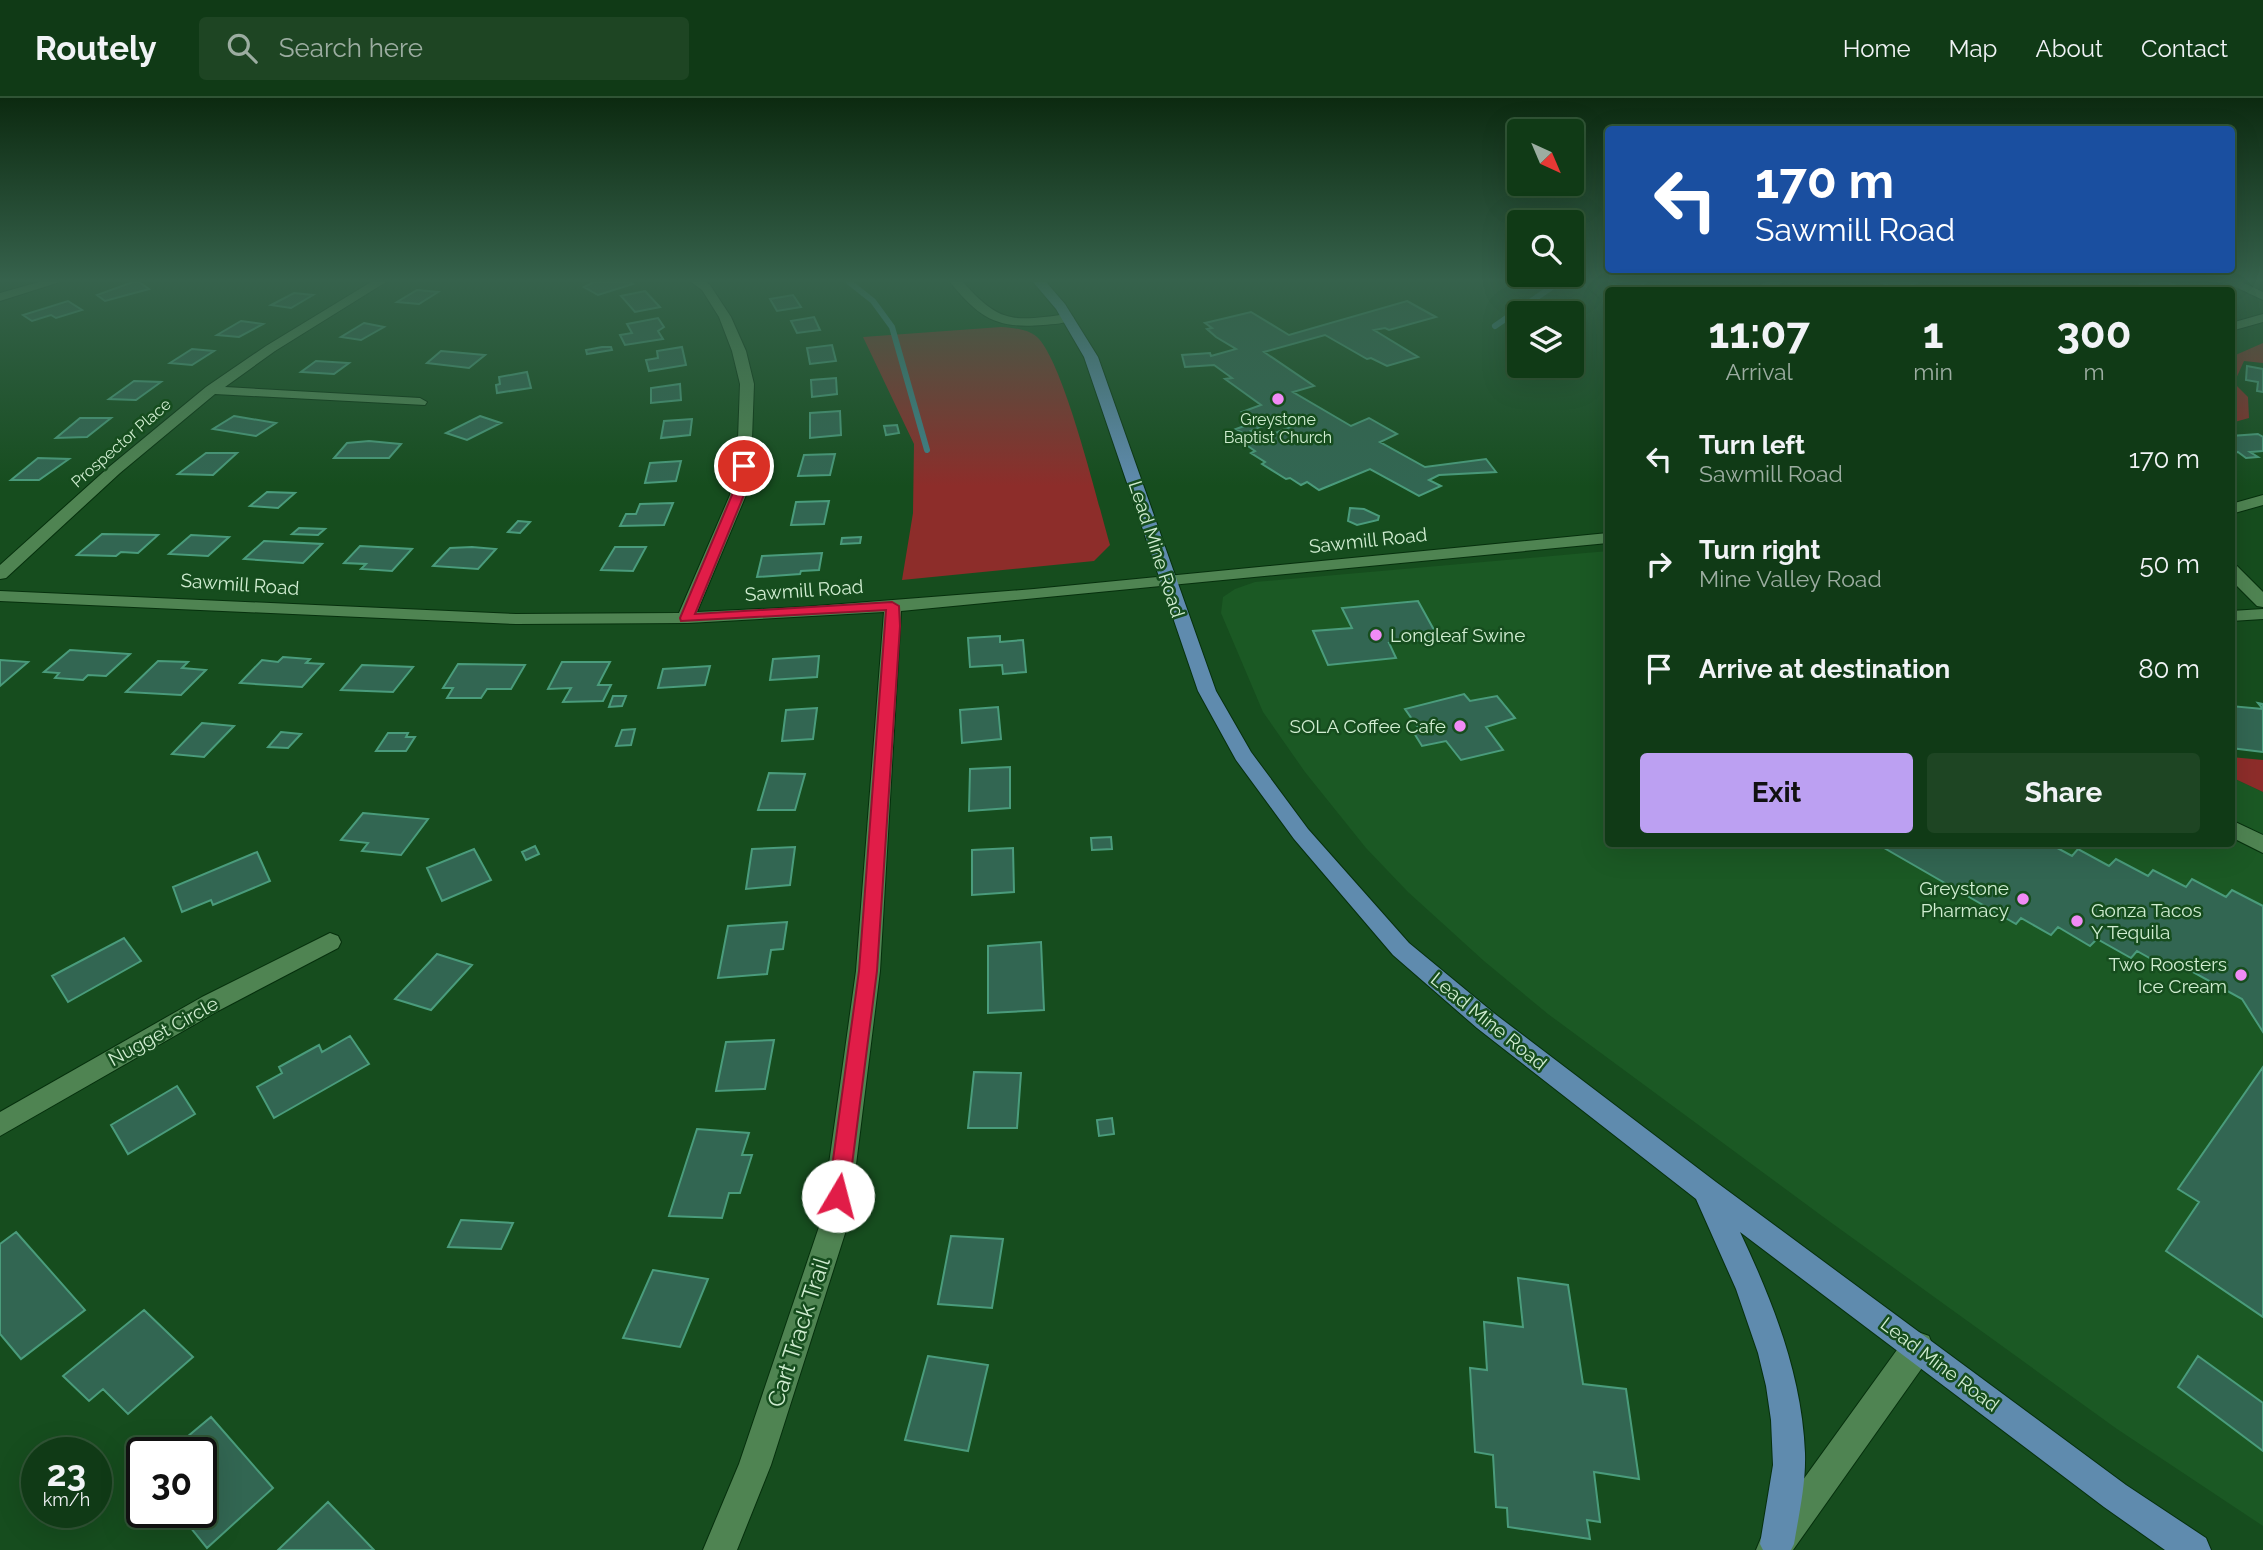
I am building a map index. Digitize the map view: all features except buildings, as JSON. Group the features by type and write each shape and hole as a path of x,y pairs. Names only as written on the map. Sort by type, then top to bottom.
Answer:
{"main road":[{"name":"Lead Mine Road","path":"1087,350 1155,536 1167,581 1207,691 1243,755 1301,834 1401,949 1486,1021 1706,1191 1919,1347 2115,1496 2194,1550"},
{"path":"1706,1191 1762,1316 1779,1378 1789,1453 1787,1493 1775,1547"}],"street":[{"name":"Prospector Place","path":"0,574 130,455 211,390 268,350"},
{"path":"686,618 738,495 744,466 747,384 739,350"},
{"path":"211,390 420,402"},
{"path":"2235,508 2263,500"},
{"name":"Sawmill Road","path":"0,596 115,598 478,618 686,618 892,606 1605,538"},
{"path":"2235,574 2263,602"},
{"name":"Cart Track Trail","path":"720,1550 755,1465 835,1221 868,971 893,626 892,606"},
{"path":"2235,616 2263,614"},
{"path":"2235,829 2263,845"},
{"name":"Nugget Circle","path":"0,1125 198,1011 330,942"},
{"path":"1775,1547 1919,1347"}],"shaded area":[{"path":"869,350 1046,350 1069,403 1110,545 1094,561 902,580 913,513 914,444"},
{"path":"2248,350 2263,350 2263,363 2244,361 2235,381 2235,355"},
{"path":"2235,384 2248,397 2249,418 2235,422"},
{"path":"1605,551 1605,847 2235,847 2235,779 2263,792 2263,1526 2117,1429 1548,1014 1408,892 1366,848 1305,772 1263,712 1221,613 1223,597 1235,589 1255,582"},
{"path":"2235,757 2263,760 2263,792 2235,779"}],"waterway":[{"path":"898,350 927,450"}],"place":[{"name":"Greystone Baptist Church","path":"1278,399"},
{"name":"Longleaf Swine","path":"1376,635"},
{"name":"SOLA Coffee Cafe","path":"1460,726"},
{"name":"Greystone Pharmacy","path":"2023,899"},
{"name":"Gonza Tacos Y Tequila","path":"2077,921"},
{"name":"Two Roosters Ice Cream","path":"2241,975"}],"route":[{"path":"744,466 738,495 686,618 892,606 893,626 868,971 838,1196"}]}
